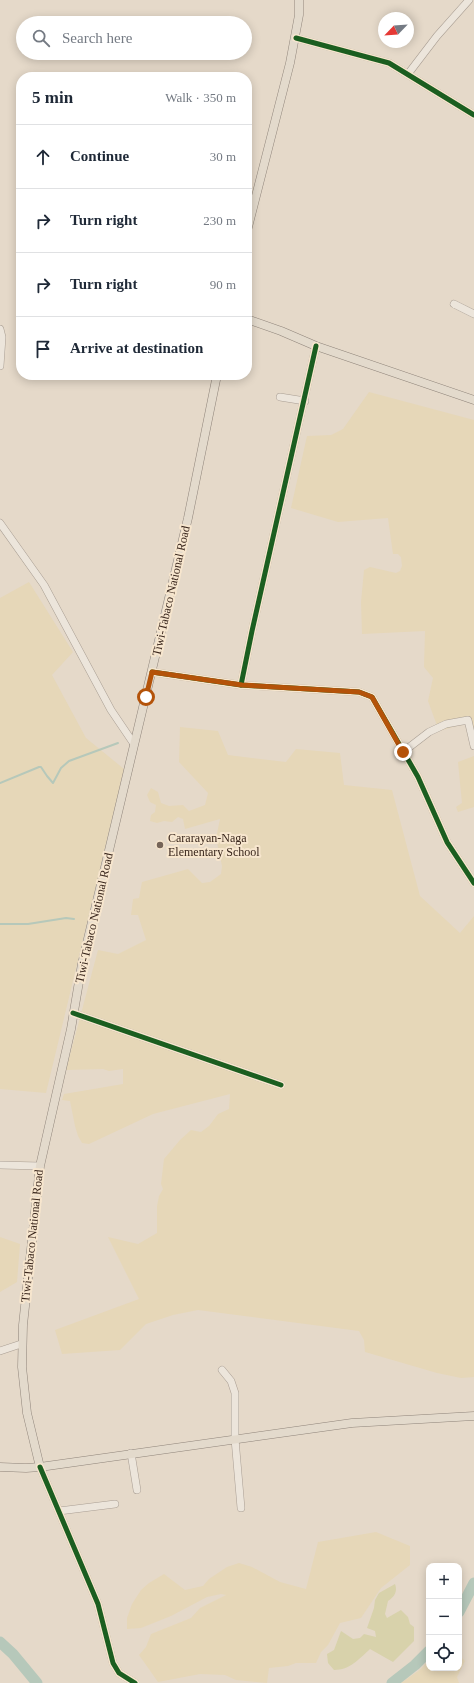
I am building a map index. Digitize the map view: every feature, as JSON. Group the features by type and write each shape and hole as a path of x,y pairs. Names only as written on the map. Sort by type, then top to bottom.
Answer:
{"main road":[{"path":"252,213 296,38 299,0"},
{"path":"252,321 316,346 474,400"},
{"name":"Tiwi-Tabaco National Road","path":"40,1466 26,1413 22,1344 40,1166 74,1013 82,964 188,518 216,380"},
{"path":"0,1467 26,1468 352,1423 474,1416"}],"street":[{"path":"408,74 437,36 469,0"},
{"path":"296,38 389,64 408,74 474,115"},
{"path":"454,304 474,314"},
{"path":"0,329 2,337 0,366"},
{"path":"242,685 255,616 305,401 316,346"},
{"path":"280,397 305,401"},
{"path":"0,523 44,585 111,710 134,744"},
{"path":"152,672 242,685 359,692 372,697 418,776 447,842 474,883"},
{"path":"403,752 429,732 446,724 471,720 474,746"},
{"path":"74,1013 281,1085"},
{"path":"0,1165 40,1166"},
{"path":"0,1351 22,1344"},
{"path":"222,1370 231,1381 235,1393 235,1439 241,1508"},
{"path":"131,1453 136,1490"},
{"path":"40,1466 98,1604 113,1663 119,1673 135,1683"},
{"path":"59,1511 115,1504"}],"shaded area":[{"path":"369,392 474,420 474,735 471,722 439,731 428,701 433,678 424,667 425,631 362,634 361,602 364,570 370,567 396,573 400,571 402,566 401,557 398,554 393,554 388,518 338,522 291,508 307,436 331,435 343,429"},
{"path":"29,582 73,652 52,675 86,738 124,769 46,1093 0,1089 0,598"},
{"path":"180,727 218,731 228,755 286,762 296,749 340,753 344,785 392,790 420,896 460,933 474,916 474,1377 461,1378 437,1373 365,1352 364,1340 359,1331 198,1310 173,1315 146,1324 120,1350 62,1354 55,1330 139,1299 108,1237 138,1244 157,1233 157,1206 159,1196 163,1189 161,1184 164,1159 180,1140 191,1130 201,1132 209,1126 218,1114 229,1109 230,1094 153,1114 89,1144 82,1143 78,1136 70,1101 62,1100 64,1094 123,1084 123,1069 109,1071 103,1069 66,1070 98,950 118,954 146,940 138,915 131,915 133,899 139,898 142,882 188,869 202,883 210,882 221,874 222,866 216,838 220,819 185,829 183,819 178,817 172,822 164,821 157,823 150,821 151,815 155,812 156,805 150,802 147,795 151,788 158,792 161,803 169,806 183,805 189,811 205,805 208,793 179,762"},
{"path":"474,756 474,807 458,812 456,807 462,803 458,762"},
{"path":"0,1237 20,1244 17,1282 0,1292"},
{"path":"376,1532 410,1546 410,1565 381,1588 361,1618 340,1623 328,1645 321,1652 316,1663 296,1663 288,1666 269,1668 267,1683 236,1680 225,1675 200,1674 158,1682 139,1655 146,1647 151,1634 191,1618 200,1608 226,1595 221,1594 207,1597 171,1616 141,1628 127,1629 127,1618 132,1604 141,1590 164,1574 185,1590 203,1586 209,1579 227,1567 239,1563 252,1567 280,1582 306,1589 318,1542"},
{"path":"395,1584 396,1592 388,1601 385,1614 387,1618 401,1610 408,1617 410,1624 414,1627 414,1641 393,1662 370,1649 350,1666 340,1670 334,1670 328,1663 327,1654 334,1650 341,1631 353,1639 360,1638 364,1634 376,1637 375,1631 367,1628 374,1608 375,1600 379,1593"},
{"path":"462,1658 465,1661 462,1667"},
{"path":"426,1663 426,1671 460,1671 457,1677 459,1683 401,1683 421,1669"}],"waterway":[{"path":"0,783 39,767 41,767 53,783 61,768 69,761 118,743"},
{"path":"0,924 28,924 66,918 74,919"},
{"path":"462,1606 474,1583"},
{"path":"0,1642 13,1654 37,1683"},
{"path":"392,1683 415,1665 426,1654"}],"cycle path":[{"path":"296,38 389,63 474,115"},
{"path":"241,685 316,346"},
{"path":"152,672 241,685 359,692 372,697 418,777 447,842 474,883"},
{"path":"73,1013 281,1085"},
{"path":"40,1467 98,1604 113,1663 119,1673 135,1683"}],"place":[{"name":"Cararayan-Naga Elementary School","path":"160,845"}],"route":[{"path":"146,697 152,672 242,685 359,692 372,697 389,730 403,752"}]}
